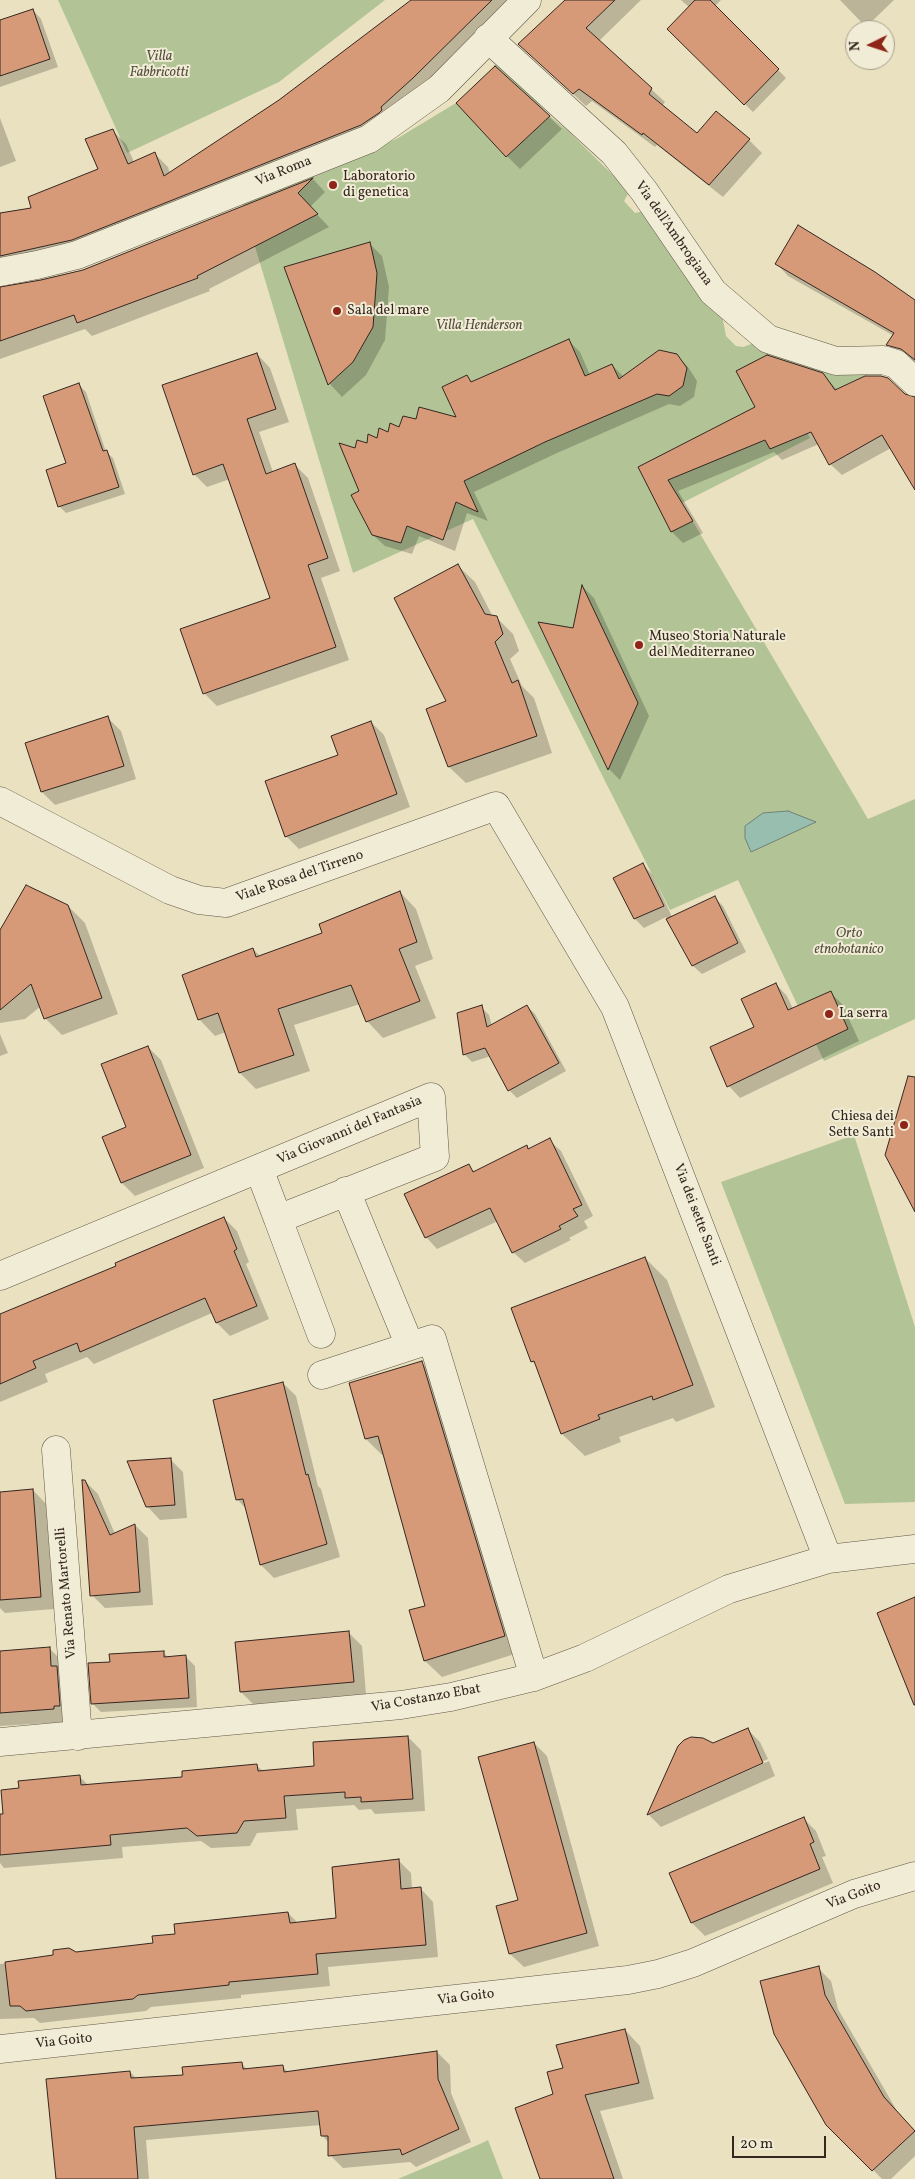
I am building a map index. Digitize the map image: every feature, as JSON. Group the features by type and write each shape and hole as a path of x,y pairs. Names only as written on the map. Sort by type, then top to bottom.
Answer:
{"street":[{"name":"Via Roma","path":"0,272 77,255 369,139 439,89 527,0"},
{"name":"Via dell'Ambrogiana","path":"488,38 614,153 644,191 713,292 768,339 836,360 883,360 900,368 915,382"},
{"name":"Viale Rosa del Tirreno","path":"0,801 170,890 199,900 226,903 496,806"},
{"name":"Via dei sette Santi","path":"496,806 615,1007 828,1559"},
{"name":"Via Giovanni del Fantasia","path":"0,1276 431,1097 435,1157 278,1219"},
{"path":"259,1169 321,1334"},
{"path":"346,1191 410,1346"},
{"path":"322,1375 432,1339 534,1677"},
{"name":"Via Renato Martorelli","path":"56,1450 78,1736"},
{"path":"828,1559 915,1549"},
{"name":"Via Costanzo Ebat","path":"0,1742 401,1706 451,1697 534,1677 585,1658 729,1589 828,1559"},
{"name":"Via Goito","path":"0,2049 618,1981 658,1974 692,1963 854,1894 915,1876"}],"green space":[{"name":"Villa Fabbricotti","path":"58,0 385,0 279,82 127,153"},
{"name":"Villa Henderson","path":"499,62 550,116 623,185 628,194 624,201 635,213 649,210 728,312 723,320 726,336 736,346 743,347 760,341 884,367 835,390 796,413 810,438 682,503 868,819 915,799 915,1019 824,1061 738,880 670,910 473,519 353,573 241,200 346,163 398,138 456,103"},
{"path":"854,1135 915,1327 915,1502 845,1504 721,1182"},
{"path":"488,2140 503,2179 398,2179 480,2144"}],"shaded area":[{"path":"788,811 816,822 751,852 745,838 745,826 763,813"}],"building":[{"path":"411,0 492,0 381,107 382,110 379,113 361,125 72,240 0,256 0,213 31,208 28,197 98,169 85,139 113,129 128,164 155,152 164,176 279,100"},
{"path":"565,0 615,0 586,28 652,88 649,94 697,133 716,111 750,139 709,185 643,133 642,135 579,89 573,94 518,44"},
{"path":"695,0 710,0 779,69 744,105 667,29"},
{"path":"33,9 50,59 0,76 0,20"},
{"path":"495,66 550,116 506,157 456,103"},
{"path":"313,178 298,193 318,214 197,276 198,278 77,323 74,315 0,341 0,287 83,270"},
{"path":"798,225 875,272 915,300 915,360 901,349 886,345 894,333 775,264"},
{"name":"Sala del mare","path":"370,242 377,273 373,327 353,362 328,385 284,267"},
{"path":"569,339 585,376 612,364 619,379 659,350 677,354 687,368 683,386 669,396 657,394 545,442 464,481 478,512 456,502 443,540 407,526 401,543 372,535 351,495 359,491 339,443 355,448 357,440 367,443 368,434 377,438 379,428 388,432 390,423 399,427 403,416 416,419 419,407 456,417 442,387 467,375 471,382"},
{"path":"257,353 276,409 247,419 266,474 295,463 328,558 308,565 336,647 203,694 180,629 270,598 223,464 193,475 162,385"},
{"path":"767,355 823,373 835,390 865,376 881,376 888,378 905,394 915,397 915,490 882,435 829,465 811,432 770,449 765,440 668,480 693,521 671,532 638,467 755,407 736,371"},
{"path":"79,383 103,451 107,450 119,487 58,507 46,470 66,463 43,396"},
{"path":"458,564 485,614 497,616 503,634 495,642 512,683 518,680 537,736 448,767 426,709 446,701 394,598"},
{"path":"582,585 638,703 608,770 538,622 573,628"},
{"path":"108,716 124,766 41,792 25,743"},
{"path":"371,721 397,794 285,837 265,781 338,755 331,736"},
{"path":"643,863 664,906 634,919 613,878"},
{"path":"26,885 68,905 102,998 44,1019 31,984 0,1010 0,930"},
{"path":"400,891 417,942 399,949 420,1001 366,1022 351,985 278,1009 294,1055 239,1073 218,1013 198,1020 182,975 253,948 256,957 322,933 319,924"},
{"path":"715,896 738,943 692,966 666,919"},
{"path":"776,983 788,1010 831,991 848,1029 727,1087 710,1047 754,1027 741,999"},
{"path":"482,1005 487,1027 527,1005 559,1063 508,1091 485,1048 463,1055 457,1013"},
{"path":"148,1046 191,1155 121,1183 102,1137 126,1127 101,1064"},
{"name":"Chiesa dei Sette Santi","path":"908,1076 915,1077 915,1212 885,1155"},
{"path":"550,1138 582,1205 573,1209 578,1216 559,1226 561,1229 512,1253 490,1208 425,1238 404,1194 469,1164 473,1172 527,1145 528,1149"},
{"path":"224,1217 237,1249 234,1251 257,1306 216,1323 205,1298 80,1352 77,1343 33,1361 36,1368 0,1384 0,1314 116,1266 115,1263"},
{"path":"645,1257 693,1385 653,1400 652,1396 598,1415 600,1419 561,1434 534,1361 531,1362 511,1308"},
{"path":"422,1361 505,1636 424,1661 409,1610 425,1606 378,1436 365,1439 349,1383"},
{"path":"283,1382 306,1475 308,1474 327,1544 260,1565 243,1499 236,1500 213,1400"},
{"path":"171,1458 175,1505 146,1507 127,1461"},
{"path":"82,1480 85,1480 110,1535 135,1524 140,1592 90,1596"},
{"path":"33,1489 41,1597 0,1600 0,1492"},
{"path":"915,1597 915,1705 914,1705 877,1613"},
{"path":"349,1631 354,1682 240,1692 235,1642"},
{"path":"50,1647 51,1666 57,1666 60,1706 54,1706 54,1709 0,1713 0,1651"},
{"path":"164,1651 164,1657 186,1655 189,1698 91,1704 88,1663 110,1662 109,1654"},
{"path":"748,1728 763,1763 647,1815 678,1746 684,1740 691,1737 703,1738 713,1743"},
{"path":"408,1736 413,1799 361,1802 361,1797 345,1798 345,1792 284,1796 286,1818 244,1821 237,1833 197,1836 187,1828 110,1835 111,1845 0,1855 0,1814 3,1814 1,1790 19,1788 18,1781 80,1775 81,1785 182,1777 182,1771 257,1764 258,1771 314,1766 313,1742"},
{"path":"534,1742 587,1933 509,1954 496,1906 518,1900 478,1757"},
{"path":"804,1817 814,1842 810,1844 820,1869 691,1923 669,1873"},
{"path":"399,1859 401,1889 421,1887 426,1945 316,1954 318,1974 229,1982 229,1985 138,1995 133,1999 26,2011 20,2006 10,2006 5,1962 53,1955 53,1950 69,1948 76,1952 153,1943 152,1936 175,1934 174,1924 288,1912 290,1923 336,1918 332,1867"},
{"path":"819,1966 825,1995 884,2097 915,2131 872,2171 826,2125 774,2034 760,1981"},
{"path":"625,2029 639,2083 585,2095 614,2179 540,2179 515,2108 553,2094 547,2072 563,2068 556,2045"},
{"path":"437,2051 438,2079 459,2129 402,2155 400,2149 328,2156 328,2136 321,2136 318,2111 134,2127 138,2179 56,2179 46,2079 130,2071 131,2078 183,2075 182,2067 242,2062 243,2069 283,2065 284,2072"}],"place":[{"name":"Laboratorio di genetica","path":"333,185"},
{"name":"Sala del mare","path":"337,311"},
{"name":"Museo Storia Naturale del Mediterraneo","path":"639,645"},
{"name":"La serra","path":"829,1014"},
{"name":"Chiesa dei Sette Santi","path":"904,1125"}],"park label":[{"name":"Orto etnobotanico","path":"849,942"}]}
